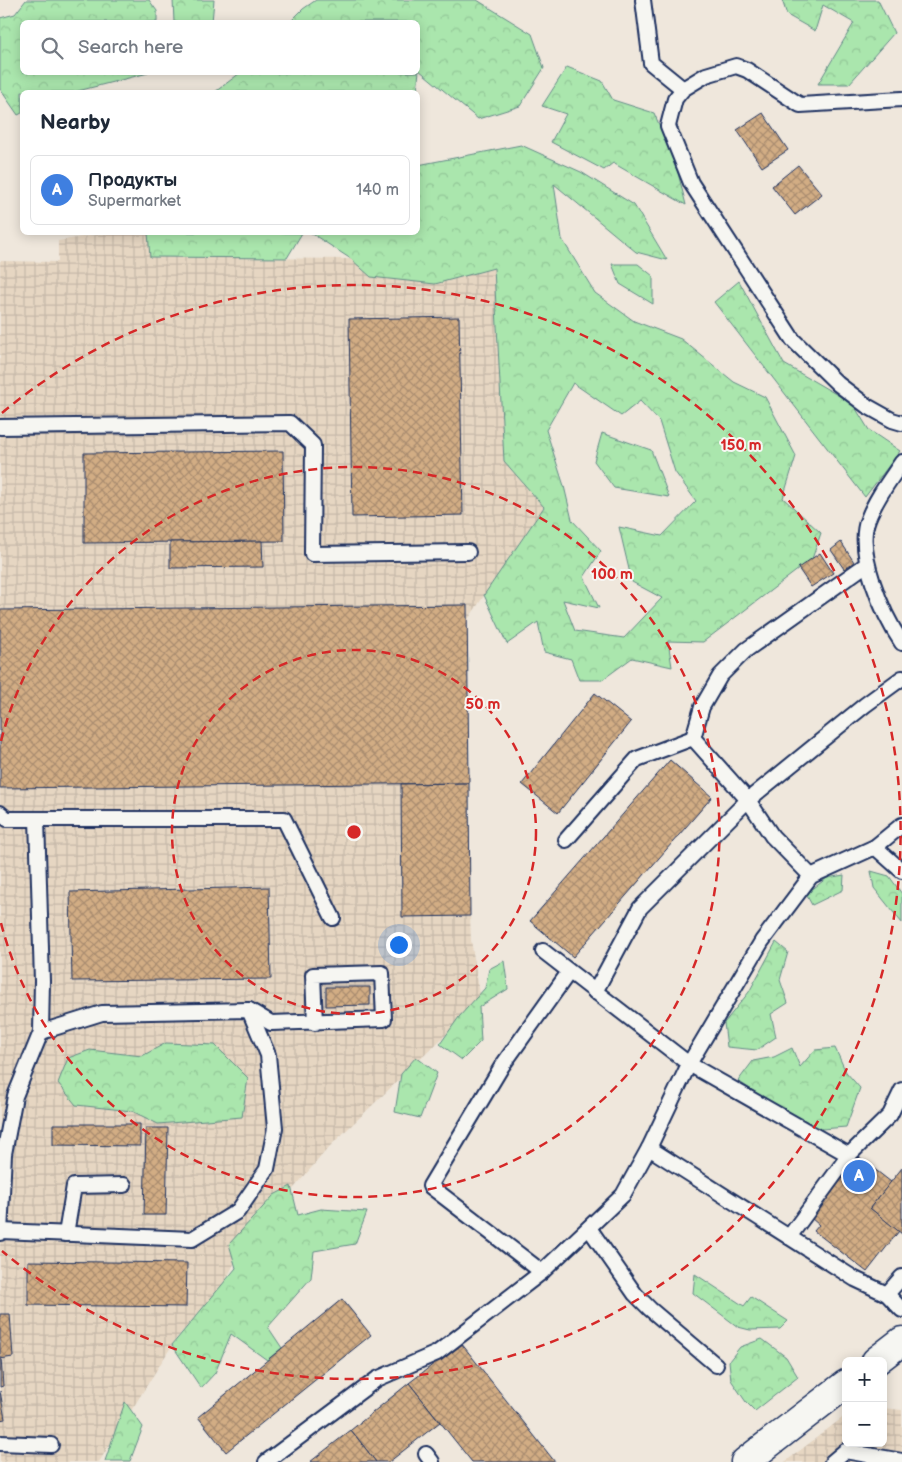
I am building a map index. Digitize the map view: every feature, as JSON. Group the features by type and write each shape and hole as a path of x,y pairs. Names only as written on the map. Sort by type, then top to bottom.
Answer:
{"street":[{"path":"881,1357 902,1341"},
{"path":"745,1462 842,1387"}],"lane":[{"path":"643,0 651,63 683,89"},
{"path":"902,99 800,105 747,70 736,66 706,75 683,89 675,99 668,126 691,184 793,340 838,384 867,406 892,420 902,423"},
{"path":"0,427 290,423 313,445 312,554 468,552"},
{"path":"902,462 867,520 865,543 868,564 880,604 902,643"},
{"path":"693,738 702,707 720,676 746,650 868,564"},
{"path":"595,992 640,908 748,800 865,705 902,678"},
{"path":"693,738 748,800 772,836 811,876"},
{"path":"566,840 637,759 693,738"},
{"path":"0,813 6,819 284,819 333,918"},
{"path":"38,819 42,982 40,1032 16,1096 6,1144 0,1232 192,1239 238,1211 267,1169 275,1128 268,1055 249,1010"},
{"path":"266,1462 377,1379 436,1353 542,1272 623,1196 649,1148 689,1064 762,941 811,876 875,847 902,825"},
{"path":"875,847 902,871"},
{"path":"543,951 689,1064 848,1155"},
{"path":"542,1272 430,1186 502,1066 569,972"},
{"path":"40,1032 102,1013 249,1010 271,1023 315,1023 384,1019 382,973 313,975 315,1023"},
{"path":"789,1237 848,1155 890,1115 902,1090"},
{"path":"649,1148 855,1279 887,1294 902,1310"},
{"path":"66,1234 74,1186 124,1184"},
{"path":"589,1228 635,1294 650,1310 716,1364"},
{"path":"887,1294 902,1277"},
{"path":"0,1444 50,1445"},
{"path":"832,1462 845,1451 902,1461"}],"shaded area":[{"path":"94,235 148,235 151,257 351,259 494,268 504,461 544,507 467,621 470,916 471,940 481,1001 330,1146 241,1250 224,1284 176,1339 99,1462 0,1462 0,261 58,262 58,241"},
{"path":"887,1408 902,1410 902,1462 785,1462 842,1418 842,1447 887,1447"}],"green space":[{"path":"26,0 149,0 157,11 157,20 20,20 20,75 140,75 82,90 20,90 20,114 18,115 0,89 0,18 15,14"},
{"path":"173,0 214,0 212,20 174,20"},
{"path":"316,0 477,0 532,34 544,68 520,106 478,119 420,71 420,20 292,20"},
{"path":"782,0 878,0 894,33 849,84 818,84 854,23 823,5 815,31 787,15"},
{"path":"567,67 602,81 613,100 654,113 675,161 686,205 613,163 604,170 551,142 566,114 542,106"},
{"path":"237,75 419,75 417,90 218,90"},
{"path":"521,145 581,172 634,205 667,260 636,252 554,184 562,239 595,293 634,321 681,339 734,382 765,397 796,456 783,498 821,533 812,559 703,642 668,641 672,667 632,658 602,680 579,680 571,659 544,652 538,622 507,644 484,595 544,507 504,461 494,268 435,284 371,277 351,259 314,235 420,235 420,165","holes":["573,383 621,416 640,401 659,421 675,472 696,501 662,536 619,527 632,582 662,598 624,638 575,631 563,600 599,608 584,577 601,551 572,520 564,486 546,430"]},
{"path":"148,235 301,235 287,258 150,257"},
{"path":"612,264 638,264 653,276 653,304 620,284"},
{"path":"739,281 784,364 853,404 869,430 900,451 865,497 714,302"},
{"path":"602,433 651,450 669,497 614,488 594,461"},
{"path":"871,871 889,876 902,894 902,923 874,888"},
{"path":"844,875 843,890 812,905 806,894 827,878"},
{"path":"776,942 788,952 780,980 788,1003 771,1014 776,1037 757,1050 727,1047 724,1023 749,992"},
{"path":"504,961 508,989 479,1007 481,1041 462,1060 440,1044 459,1017 485,988 489,969"},
{"path":"166,1043 215,1045 248,1078 242,1117 158,1124 132,1111 76,1105 58,1083 68,1058 90,1050 142,1056"},
{"path":"792,1048 800,1067 815,1050 835,1048 846,1072 860,1088 846,1127 822,1129 781,1109 738,1081 753,1061 774,1057"},
{"path":"416,1057 437,1073 420,1118 395,1112 401,1074"},
{"path":"291,1186 298,1215 321,1209 367,1212 355,1244 314,1251 311,1278 268,1327 282,1348 267,1360 231,1334 215,1373 201,1388 172,1345 236,1268 229,1244 274,1195"},
{"path":"695,1274 744,1306 751,1297 788,1321 780,1329 750,1330 738,1327 693,1293"},
{"path":"762,1339 786,1357 798,1377 755,1411 746,1402 731,1380 729,1361 740,1347"},
{"path":"125,1402 143,1427 130,1461 105,1461"}],"building":[{"path":"763,113 788,150 762,167 737,130"},
{"path":"798,165 822,194 795,215 772,186"},
{"path":"459,317 463,515 352,517 349,319"},
{"path":"283,451 284,541 84,543 84,453"},
{"path":"262,541 263,567 170,568 170,542"},
{"path":"841,542 854,562 844,569 831,550"},
{"path":"820,553 833,573 811,587 798,568"},
{"path":"467,605 469,783 0,788 0,610"},
{"path":"595,693 631,722 558,813 522,784"},
{"path":"670,760 712,797 573,957 530,921"},
{"path":"469,783 470,916 402,917 401,784"},
{"path":"269,887 271,979 72,981 70,892"},
{"path":"326,987 370,987 370,1005 326,1006"},
{"path":"53,1124 140,1124 140,1146 53,1145"},
{"path":"146,1128 168,1128 166,1215 144,1215"},
{"path":"859,1157 891,1182 870,1208 899,1231 867,1272 814,1231 819,1225 811,1218"},
{"path":"902,1168 902,1234 870,1208"},
{"path":"28,1261 187,1263 186,1307 28,1305"},
{"path":"342,1299 371,1335 226,1452 198,1417"},
{"path":"0,1314 10,1314 13,1357 0,1359"},
{"path":"461,1343 555,1462 472,1462 409,1383"},
{"path":"0,1359 3,1386 0,1387"},
{"path":"409,1383 440,1422 389,1462 376,1462 351,1430"},
{"path":"0,1391 5,1419 0,1420"},
{"path":"351,1430 376,1462 310,1462"}],"place":[{"name":"Продукты","path":"859,1176"}]}
